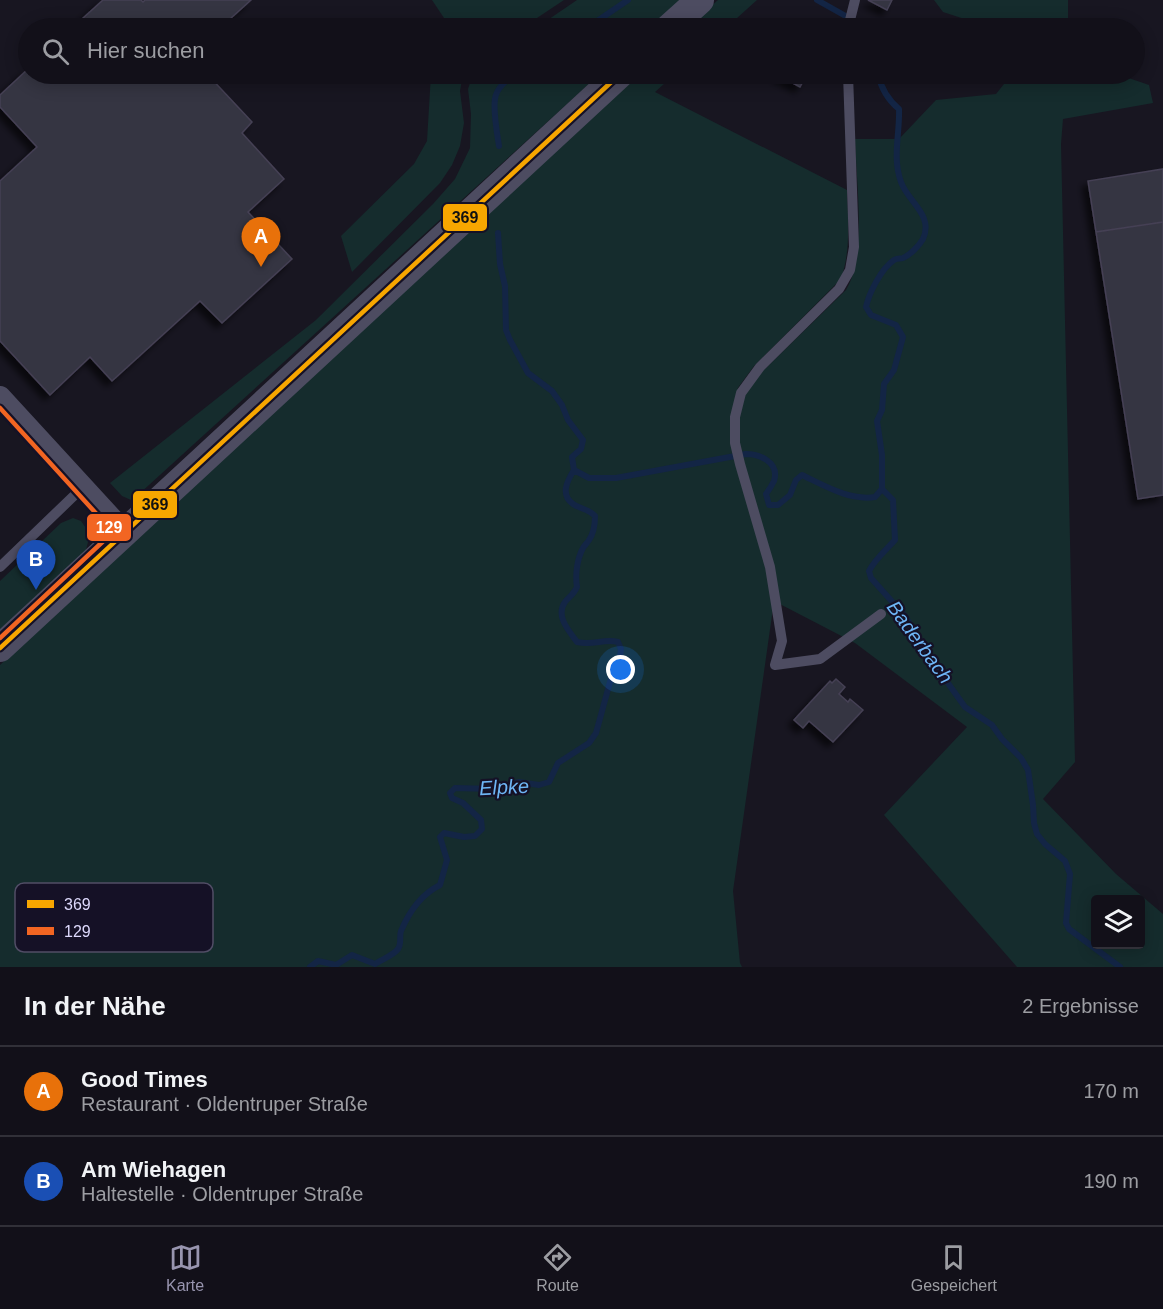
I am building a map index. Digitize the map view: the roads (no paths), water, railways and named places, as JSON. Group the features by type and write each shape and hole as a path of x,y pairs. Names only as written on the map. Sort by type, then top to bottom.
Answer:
{"street":[{"path":"680,18 700,0"},
{"path":"0,648 609,84"},
{"path":"0,397 124,532"}],"lane":[{"path":"851,18 855,1"},
{"path":"848,84 854,247 850,270 839,289 760,367 741,393 735,417 735,443 770,567 782,641 776,665 820,659 881,614"},
{"path":"0,567 83,487"}],"waterway":[{"name":"Baderbach","path":"602,18 628,0"},
{"path":"817,0 849,18"},
{"name":"Baderbach","path":"499,146 495,104 496,95 503,84"},
{"path":"881,84 885,93 899,109 898,173 904,189 923,216 926,230 923,239 909,255 894,260 880,275 866,307 871,315 896,325 903,337 894,370 884,384 882,410 877,421 882,455 882,489"},
{"name":"Baderbach","path":"498,233 500,264 505,286 506,330 528,373 552,391 562,405 568,420 583,440 581,449 572,457 574,470"},
{"name":"Baderbach","path":"574,470 589,478 616,478 746,454 767,460 774,469 774,481 766,494 769,505 778,505 790,495 796,480 802,475 838,492 856,497 875,497 882,489"},
{"name":"Elpke","path":"310,967 318,961 336,965 352,955 375,964 398,949 401,931 412,910 427,893 440,885 447,860 440,837 444,833 464,837 475,836 482,829 481,820 463,803 452,798 450,793 455,788 492,789 519,782 539,785 549,782 558,763 589,743 596,733 610,682 619,665 621,649 618,642 613,641 577,642 562,618 562,607 577,587 576,572 579,557 592,534 595,522 593,514 573,504 567,496 567,483 574,470"},
{"name":"Baderbach","path":"882,489 893,500 895,540 871,567 869,571 871,578 905,616 930,658 965,707 992,725 1021,758 1028,770 1037,834 1065,861 1070,874 1066,923 1069,929 1120,967"}],"place":[{"name":"Good Times","path":"261,267"},
{"name":"Am Wiehagen","path":"36,590"}]}
